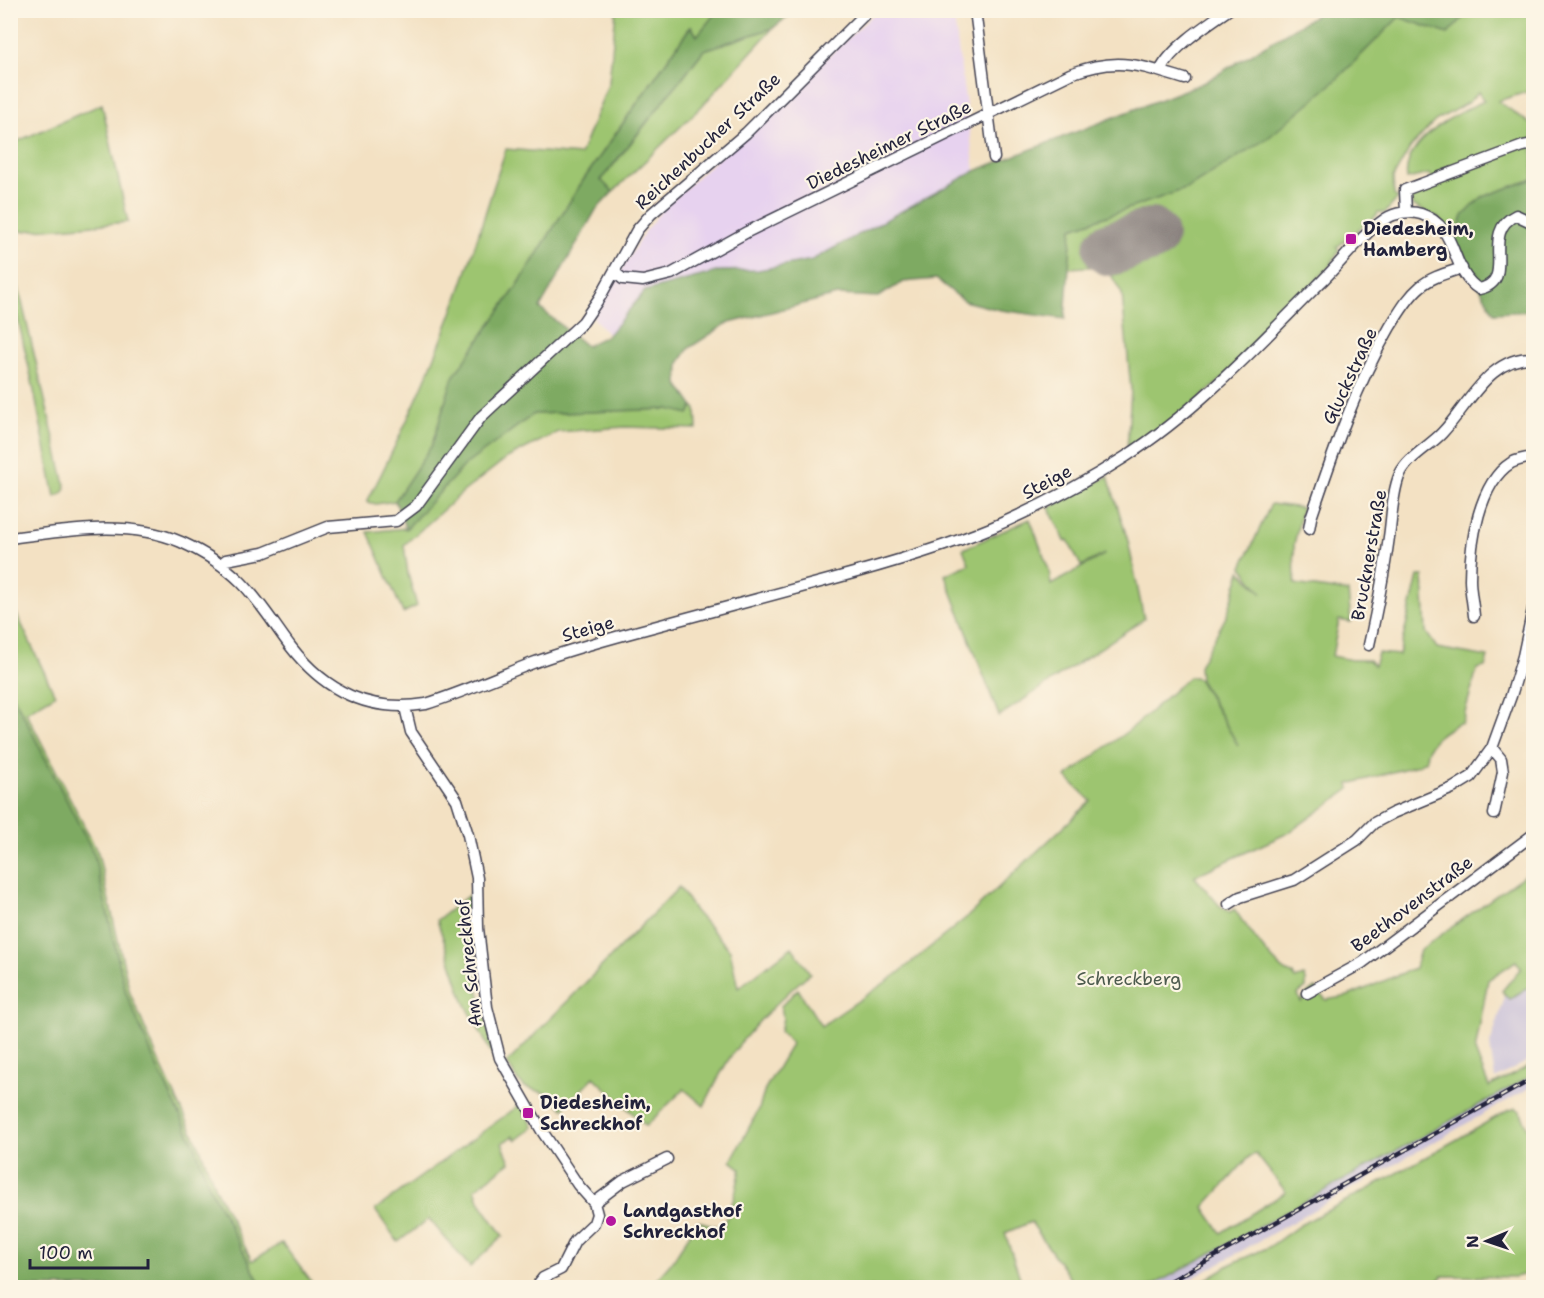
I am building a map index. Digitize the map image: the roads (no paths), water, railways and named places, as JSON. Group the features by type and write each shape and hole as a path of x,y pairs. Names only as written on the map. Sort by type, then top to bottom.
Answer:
{"street":[{"name":"Reichenbucher Straße","path":"221,564 226,560 263,553 328,527 396,521 416,506 481,417 583,322 637,230 651,214 746,133 869,10"},
{"path":"975,10 994,158"},
{"path":"1160,71 1166,60 1228,10"},
{"name":"Diedesheimer Straße","path":"614,272 623,279 643,281 671,274 747,232 1070,74 1101,64 1120,63 1185,79"},
{"path":"1533,144 1405,190 1406,212 1418,213 1434,220 1445,232 1454,248 1467,279 1479,289 1495,282 1498,274 1499,232 1502,224 1516,215 1529,220 1533,226"},
{"name":"Steige","path":"10,538 99,528 125,528 151,532 179,542 221,564 242,583 293,650 334,688 371,704 405,707 442,699 573,650 884,564 990,528 1037,507 1127,455 1177,418 1227,375 1370,232 1386,219 1406,212"},
{"name":"Gluckstraße","path":"1309,529 1341,430 1378,349 1405,302 1421,285 1439,275 1461,268"},
{"name":"Brucknerstraße","path":"1369,645 1380,598 1400,473 1443,432 1474,391 1494,371 1521,358 1533,358"},
{"path":"1474,616 1470,581 1471,548 1476,521 1496,478 1511,463 1533,457"},
{"path":"1228,904 1240,897 1294,880 1358,840 1374,823 1453,788 1471,777 1492,748 1518,674 1533,604"},
{"name":"Am Schreckhof","path":"405,707 411,732 457,800 468,835 477,878 478,928 487,1006 500,1058 554,1149 578,1185 594,1203"},
{"path":"1492,748 1501,759 1503,772 1494,814"},
{"name":"Beethovenstraße","path":"1307,993 1362,963 1533,834"},
{"path":"535,1287 543,1278 561,1269 575,1241 594,1223 597,1214 594,1203 623,1181 667,1159"}],"railway":[{"path":"1158,1288 1534,1078"}],"place":[{"name":"Diedesheim, Hamberg","path":"1351,239"},
{"name":"Diedesheim, Schreckhof","path":"528,1113"},
{"name":"Landgasthof Schreckhof","path":"611,1221"}],"park label":[{"name":"Schreckberg","path":"1129,979"}]}
